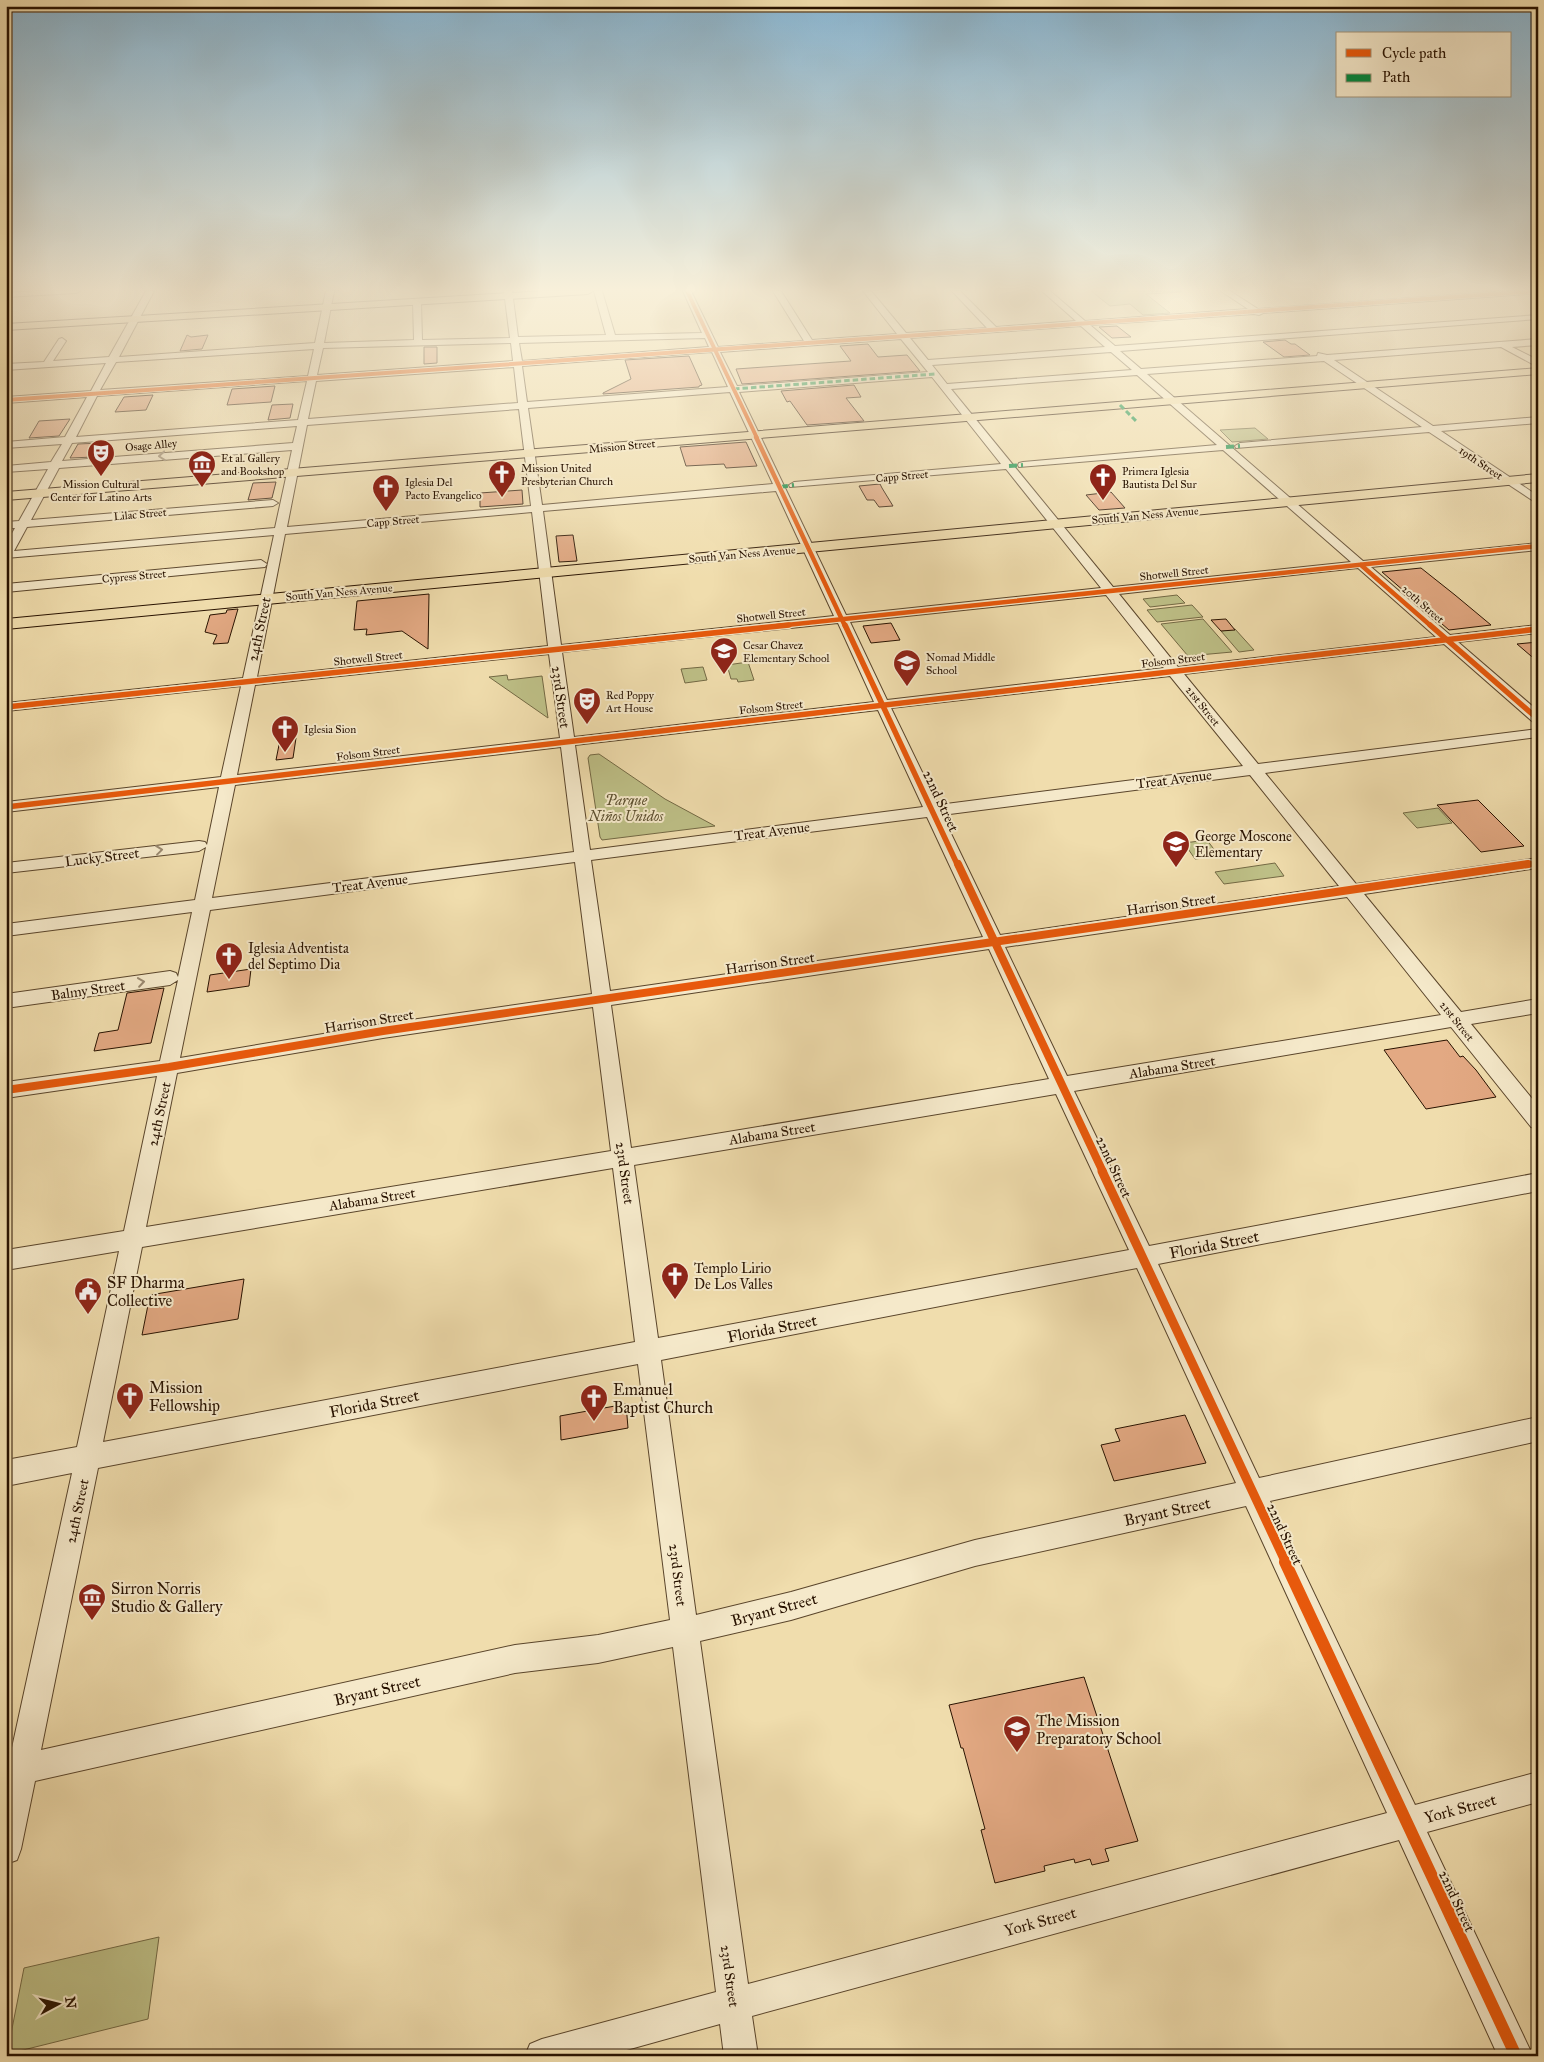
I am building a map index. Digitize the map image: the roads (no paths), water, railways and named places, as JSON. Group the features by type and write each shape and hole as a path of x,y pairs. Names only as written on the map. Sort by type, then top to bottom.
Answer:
{"main road":[{"name":"Mission Street","path":"6,496 1339,387"},
{"name":"South Van Ness Avenue","path":"6,624 1538,478"}],"street":[{"path":"6,555 98,387"},
{"path":"6,400 186,387"},
{"name":"24th Street","path":"6,1849 15,1771 88,1457 309,387"},
{"name":"23rd Street","path":"520,387 538,508 567,742 741,2056"},
{"path":"6,445 758,387"},
{"name":"21st Street","path":"944,387 1538,1121"},
{"name":"20th Street","path":"1156,387 1538,719"},
{"name":"19th Street","path":"1369,387 1538,501"},
{"name":"22nd Street","path":"734,389 1143,1257 1516,2056"},
{"path":"1240,446 1538,420"},
{"name":"Osage Alley","path":"6,469 298,446"},
{"path":"1024,465 1226,447"},
{"name":"Capp Street","path":"794,486 1009,466"},
{"name":"Capp Street","path":"6,555 780,487"},
{"name":"Lilac Street","path":"6,525 273,503"},
{"name":"Shotwell Street","path":"6,707 1538,546"},
{"name":"Cypress Street","path":"6,588 261,564"},
{"name":"Folsom Street","path":"6,807 1538,629"},
{"name":"Treat Avenue","path":"6,930 1538,732"},
{"name":"Lucky Street","path":"6,868 199,846"},
{"name":"Harrison Street","path":"6,1090 169,1067 383,1031 1538,862"},
{"name":"Balmy Street","path":"6,1001 170,978"},
{"name":"Alabama Street","path":"6,1260 1538,1006"},
{"name":"Florida Street","path":"6,1473 1538,1182"},
{"name":"Bryant Street","path":"15,1771 515,1660 598,1649 686,1630 791,1606 975,1553 1538,1429"},
{"name":"York Street","path":"542,2056 1538,1787"}],"place":[{"name":"Mission Cultural Center for Latino Arts","path":"101,477"},
{"name":"Et al. Gallery and Bookshop","path":"202,488"},
{"name":"Mission United Presbyterian Church","path":"502,498"},
{"name":"Primera Iglesia Bautista Del Sur","path":"1103,501"},
{"name":"Iglesia Del Pacto Evangelico","path":"386,512"},
{"name":"Cesar Chavez Elementary School","path":"724,675"},
{"name":"Nomad Middle School","path":"907,687"},
{"name":"Red Poppy Art House","path":"587,725"},
{"name":"Iglesia Sion","path":"285,753"},
{"name":"George Moscone Elementary","path":"1176,868"},
{"name":"Iglesia Adventista del Septimo Dia","path":"229,980"},
{"name":"Templo Lirio De Los Valles","path":"675,1300"},
{"name":"SF Dharma Collective","path":"88,1315"},
{"name":"Mission Fellowship","path":"130,1420"},
{"name":"Emanuel Baptist Church","path":"594,1422"},
{"name":"Sirron Norris Studio & Gallery","path":"92,1621"},
{"name":"The Mission Preparatory School","path":"1017,1753"}],"park label":[{"name":"Parque Niños Unidos","path":"626,808"}]}
